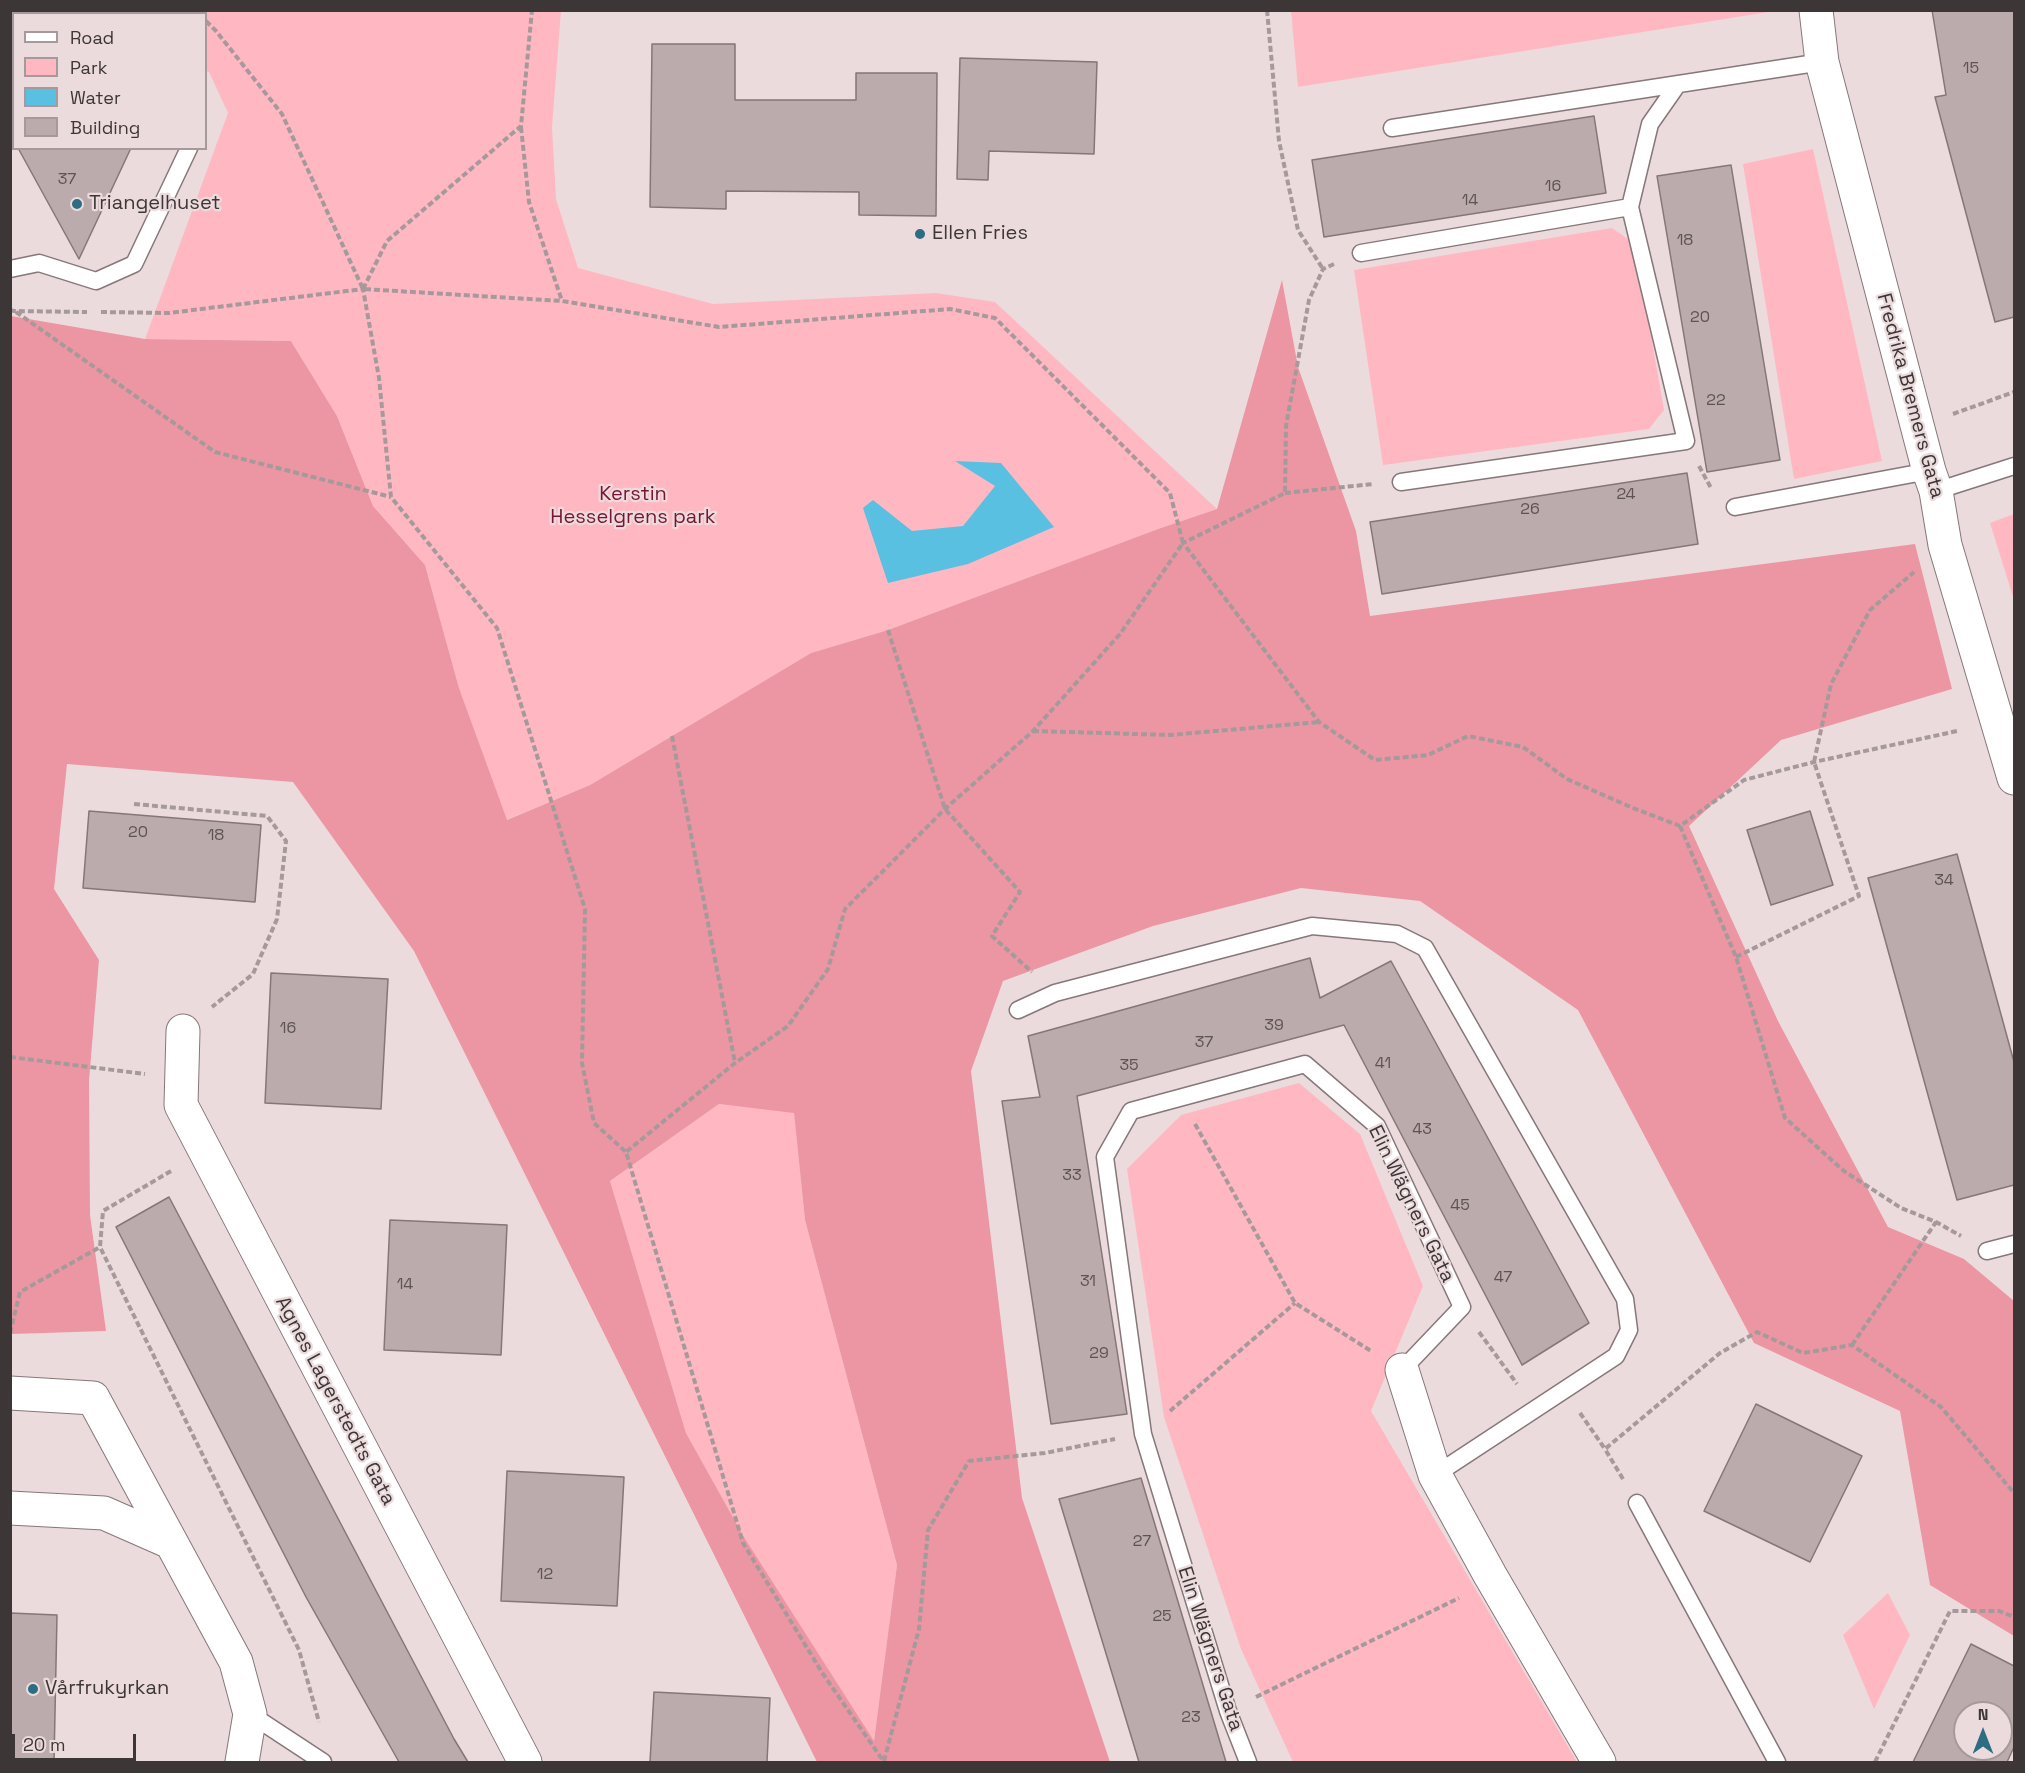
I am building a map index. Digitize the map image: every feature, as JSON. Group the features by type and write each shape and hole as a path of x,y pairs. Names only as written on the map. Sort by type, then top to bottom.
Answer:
{"street":[{"name":"Fredrika Bremers Gata","path":"1816,10 1822,62 1933,481 1945,545 2014,778"},
{"name":"Agnes Lagerstedts Gata","path":"183,1031 181,1105 525,1762"},
{"path":"1402,1371 1435,1475 1490,1575 1599,1762"},
{"path":"10,1393 93,1398 236,1662 250,1714 242,1762"},
{"path":"10,1508 104,1513 170,1542"}],"lane":[{"path":"1392,128 1822,62"},
{"path":"1401,482 1686,441 1630,207 1650,124 1678,84"},
{"path":"10,269 39,263 96,281 134,264 188,150"},
{"path":"1361,253 1630,207"},
{"path":"1735,507 1933,481 2014,466"},
{"path":"1018,1010 1055,993 1311,926 1397,934 1425,948 1625,1299 1629,1330 1616,1356 1435,1475"},
{"name":"Elin Wägners Gata","path":"1248,1762 1228,1711 1143,1434 1105,1157 1131,1111 1305,1064 1377,1126 1462,1307 1402,1371"},
{"path":"1987,1251 2014,1245"},
{"path":"1638,1503 1778,1762"},
{"path":"250,1714 323,1762"}],"path":[{"path":"532,10 521,126 529,202 562,301"},
{"path":"1267,10 1279,141 1298,230 1323,269"},
{"path":"207,22 216,30 282,114 363,289 379,378 391,497 497,628 585,909 582,1063 594,1123 626,1152 743,1543 823,1674 884,1762"},
{"path":"363,289 387,241 521,126"},
{"path":"1285,493 1288,414 1309,300 1323,269 1361,253"},
{"path":"12,311 169,313 363,289 562,301 719,327 951,309 995,318 1170,493 1183,543 1319,722 1375,760 1428,755 1468,736 1523,747 1567,779 1680,826 1736,957 1785,1118 1844,1171 1901,1208 1936,1222 1987,1251"},
{"path":"12,311 215,453 391,497"},
{"path":"1918,426 2014,392"},
{"path":"1686,441 1710,487 1735,507"},
{"path":"626,1152 735,1063 788,1026 828,969 845,909 945,809 1033,731 1120,634 1183,543 1285,493 1401,482"},
{"path":"1736,957 1859,896 1814,762 1831,684 1870,610 1945,545"},
{"path":"888,630 945,809 1020,892 992,936 1055,993"},
{"path":"1033,731 1170,735 1319,722"},
{"path":"1680,826 1744,780 1814,762 1958,731"},
{"path":"672,736 735,1063"},
{"path":"134,804 267,816 286,841 277,919 252,974 183,1031"},
{"path":"10,1057 181,1078"},
{"path":"1180,1097 1295,1303 1402,1371"},
{"path":"206,1150 103,1211 100,1247 299,1650 321,1729"},
{"path":"1852,1345 1936,1222"},
{"path":"10,1333 20,1292 100,1247"},
{"path":"884,1762 919,1629 928,1530 969,1461 1045,1453 1143,1434 1295,1303"},
{"path":"1462,1307 1535,1410"},
{"path":"1605,1449 1720,1353 1757,1332 1803,1353 1852,1345 1941,1407 2014,1493"},
{"path":"1564,1390 1605,1449 1638,1503"},
{"path":"1228,1711 1456,1601"},
{"path":"1875,1762 1950,1611 1999,1611 2014,1617"}],"green space":[{"path":"1291,10 1781,10 1298,87 1291,11"},
{"name":"Kerstin Hesselgrens park","path":"11,11 561,11 552,127 556,199 578,268 713,304 936,293 995,302 1217,509 888,630 811,653 590,785 506,820 459,688 425,565 373,506 337,416 291,341 145,339 228,113 207,71 207,12 12,12 11,79"},
{"path":"1813,149 1882,461 1794,479 1743,164"},
{"path":"1612,228 1635,244 1664,410 1649,429 1383,465 1354,270"},
{"path":"2014,514 2014,600 1990,523"},
{"path":"1299,1083 1360,1134 1423,1286 1371,1411 1577,1762 1293,1762 1241,1649 1164,1417 1127,1169 1181,1115"},
{"path":"719,1104 794,1112 805,1220 897,1565 874,1742 744,1537 686,1433 610,1181"},
{"path":"1888,1593 1910,1635 1874,1709 1843,1635"}],"shaded area":[{"path":"1282,280 1298,367 1356,531 1370,616 1915,544 1952,689 1781,740 1689,826 1778,1021 1888,1227 1964,1259 2014,1301 2014,1636 1930,1585 1900,1411 1754,1343 1578,1010 1420,901 1301,888 1153,926 1003,981 971,1071 1022,1498 1110,1762 817,1762 414,951 293,782 67,764 54,889 99,960 89,1081 90,1215 106,1331 11,1334 11,316 145,339 291,341 337,416 373,506 425,565 459,688 507,820 590,785 811,653 888,630 1217,509","holes":["719,1104 794,1113 805,1220 897,1565 874,1741 744,1537 686,1433 610,1181"]}],"water":[{"path":"955,461 1001,463 1054,527 968,564 888,583 863,508 873,500 912,531 963,526 995,486"}],"building":[{"path":"1932,10 2014,10 2014,317 1995,322 1935,97 1946,95"},
{"path":"652,44 735,44 735,100 856,100 856,73 937,73 936,216 859,215 859,192 726,191 726,209 650,207"},
{"path":"960,58 1097,62 1094,154 989,151 988,180 957,179"},
{"path":"1594,116 1606,193 1324,237 1312,160"},
{"path":"10,119 12,119 12,138"},
{"name":"Triangelhuset","path":"19,150 130,150 79,259"},
{"path":"1731,165 1780,460 1707,472 1657,176"},
{"path":"1687,473 1698,544 1382,594 1370,522"},
{"path":"89,811 261,825 255,902 83,888"},
{"path":"1810,811 1833,885 1771,905 1747,830"},
{"path":"1957,854 2014,1062 2014,1185 1957,1200 1868,878"},
{"path":"1310,958 1320,998 1391,961 1589,1323 1522,1365 1344,1025 1077,1096 1127,1414 1051,1424 1002,1101 1040,1097 1028,1036"},
{"path":"271,973 388,979 381,1109 265,1103"},
{"path":"169,1197 468,1762 399,1762 306,1597 116,1227"},
{"path":"390,1220 507,1225 501,1355 384,1350"},
{"path":"1756,1404 1862,1456 1810,1562 1704,1511"},
{"path":"507,1471 624,1477 617,1606 501,1601"},
{"path":"1141,1478 1226,1762 1139,1762 1059,1499"},
{"name":"Vårfrukyrkan","path":"10,1613 57,1615 54,1762 10,1762"},
{"path":"1971,1644 2014,1666 2014,1747 2013,1749 2013,1701 1953,1701 1953,1761 2007,1762 1913,1762"},
{"path":"654,1692 770,1698 767,1762 650,1762"}],"place":[{"name":"Triangelhuset","path":"77,204"},
{"name":"Ellen Fries","path":"920,234"},
{"name":"Vårfrukyrkan","path":"33,1689"}]}
